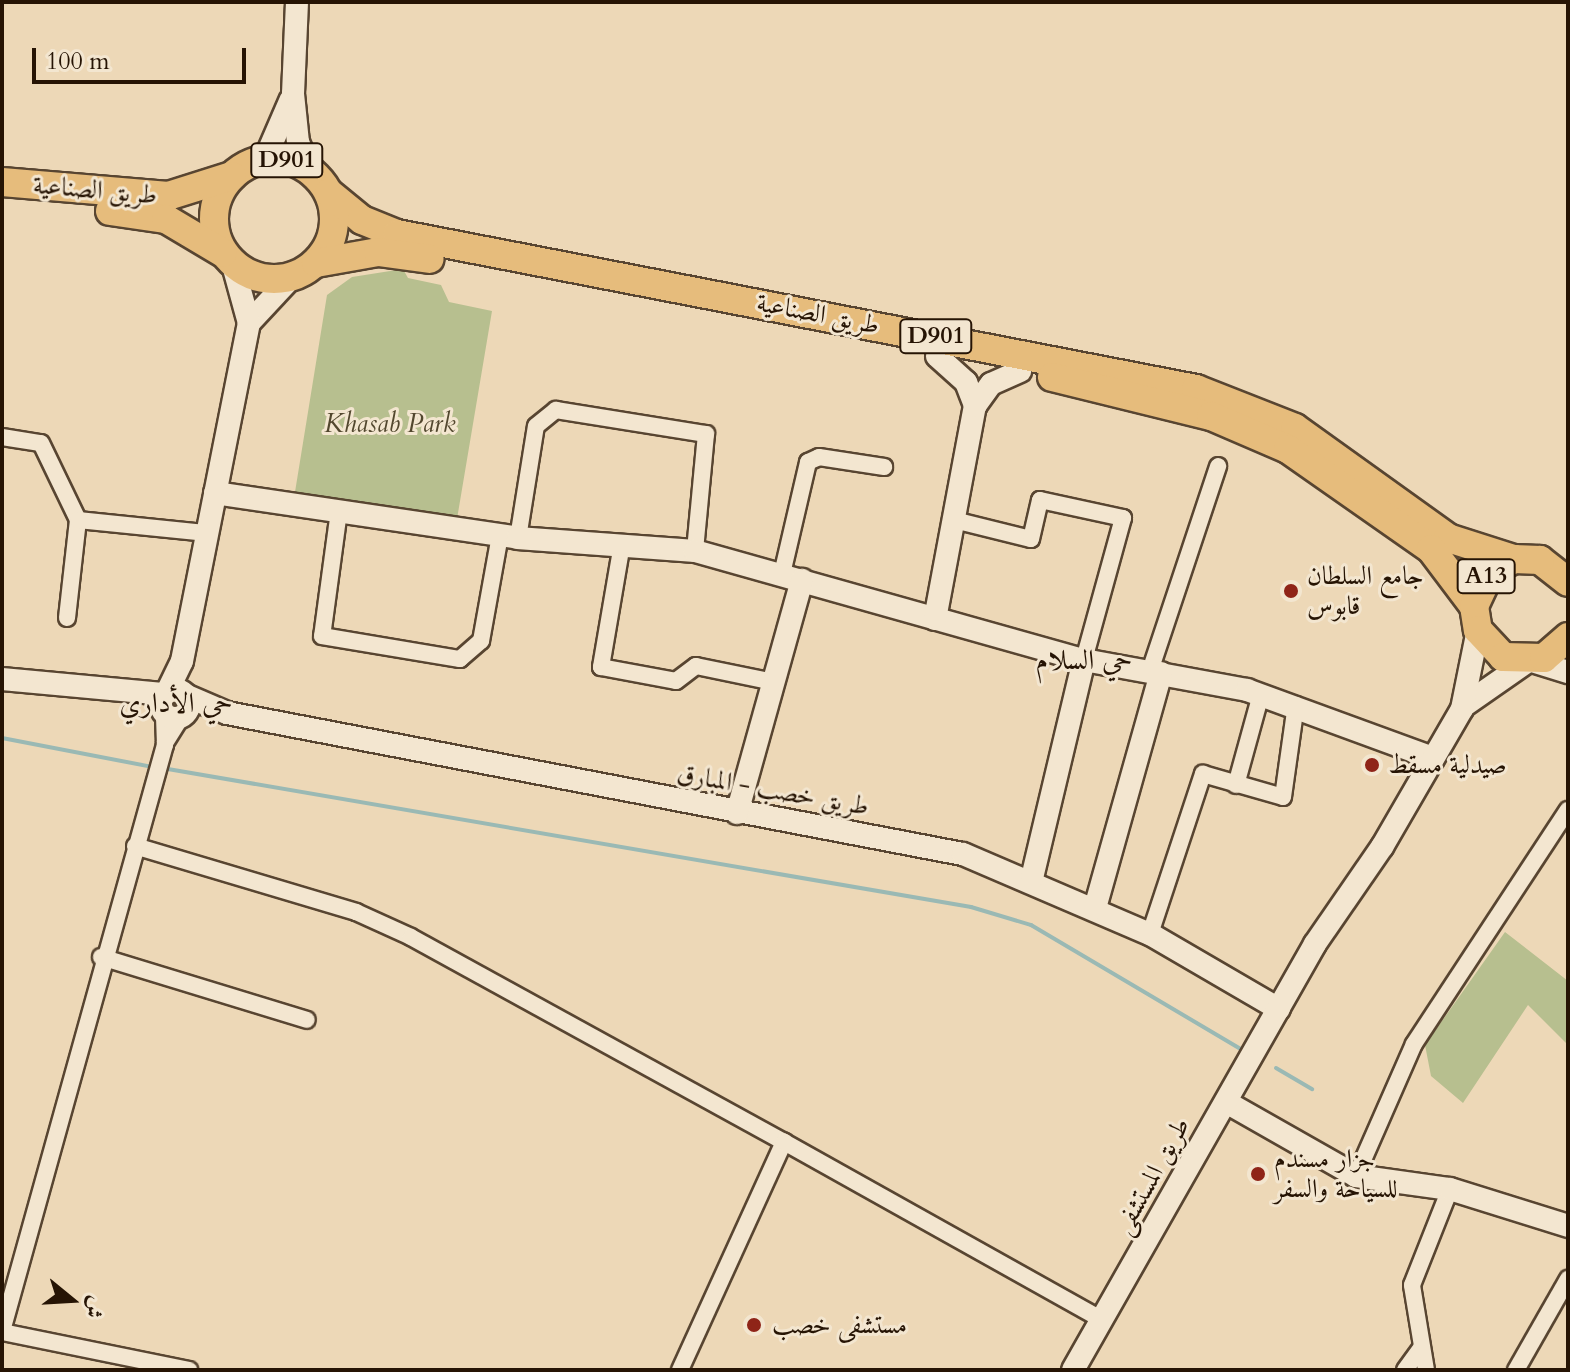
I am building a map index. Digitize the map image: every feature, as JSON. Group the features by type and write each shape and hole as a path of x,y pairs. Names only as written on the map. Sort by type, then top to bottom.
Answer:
{"highway":[{"name":"D901","path":"228,259 213,221 232,176 265,159 310,170 329,193 334,222 316,263 291,278"},
{"name":"طريق الصناعية","path":"2,182 168,196 232,176"},
{"name":"طريق الصناعية","path":"329,193 362,220 397,234 1196,389 1295,428 1448,538 1527,560"},
{"name":"طريق الصناعية","path":"2,200 166,219 228,259"},
{"name":"طريق الصناعية","path":"316,263 399,253 1020,371 1166,402 1288,449 1431,549 1476,618"},
{"path":"228,259 261,279 291,278"},
{"name":"A13","path":"1530,661 1503,657 1476,618 1490,572 1568,551"},
{"name":"A13","path":"1527,560 1568,582"},
{"path":"1530,661 1568,637"}],"street":[{"path":"297,2 293,94 298,142 310,170"},
{"path":"265,159 293,94"},
{"path":"189,1370 2,1332 101,957 175,704 249,323 228,259"},
{"path":"249,323 291,278"},
{"path":"937,356 966,382 975,406"},
{"path":"935,619 975,406 991,384 1020,371"},
{"path":"339,511 322,636 460,659 481,641 536,426 556,410 706,434 695,551"},
{"path":"2,437 41,443 78,520 67,618"},
{"path":"737,813 774,682 808,462 819,457 884,467"},
{"path":"1095,908 1155,672 1218,466"},
{"path":"215,493 509,536 695,551 1084,660 1261,694 1433,758"},
{"path":"954,520 1031,539 1040,500 1123,518 1084,660 1032,878"},
{"path":"78,520 207,533"},
{"path":"622,544 601,667 676,681 696,666 774,682"},
{"path":"1462,709 1476,618"},
{"path":"1462,709 1484,686 1530,661 1568,672"},
{"name":"طريق خصب - المبارق","path":"2,679 126,695 227,713 963,854 1032,878 1150,934 1279,1009"},
{"path":"1236,785 1261,694"},
{"path":"1150,934 1203,774 1283,797 1296,705"},
{"name":"طريق المستشفى","path":"1073,1370 1279,1009 1462,709"},
{"path":"1356,1176 1414,1044 1568,810"},
{"path":"135,846 397,931 1102,1320"},
{"path":"101,957 307,1020"},
{"path":"1226,1102 1356,1176 1450,1189 1568,1226"},
{"path":"680,1370 784,1142"},
{"path":"1426,1370 1420,1349 1412,1285 1450,1189"},
{"path":"1516,1370 1568,1279"},
{"path":"1405,1370 1420,1349"}],"green space":[{"name":"Khasab Park","path":"403,269 408,278 441,285 449,302 492,311 457,519 295,492 327,295 352,277"},
{"path":"1505,932 1568,981 1568,1045 1528,1005 1463,1103 1431,1076 1425,1045"}],"waterway":[{"path":"2,738 153,767"},
{"path":"162,768 971,907 1031,925 1244,1051"},
{"path":"1276,1068 1312,1089"}],"place":[{"name":"جامع السلطان قابوس","path":"1291,591"},
{"name":"صيدلية مسقط","path":"1372,765"},
{"name":"جزار مسندم للسياحة والسفر","path":"1258,1174"},
{"name":"مستشفى خصب","path":"754,1325"}],"district":[{"name":"حي السلام","path":"1084,660"},
{"name":"حي الأداري","path":"176,703"}]}
